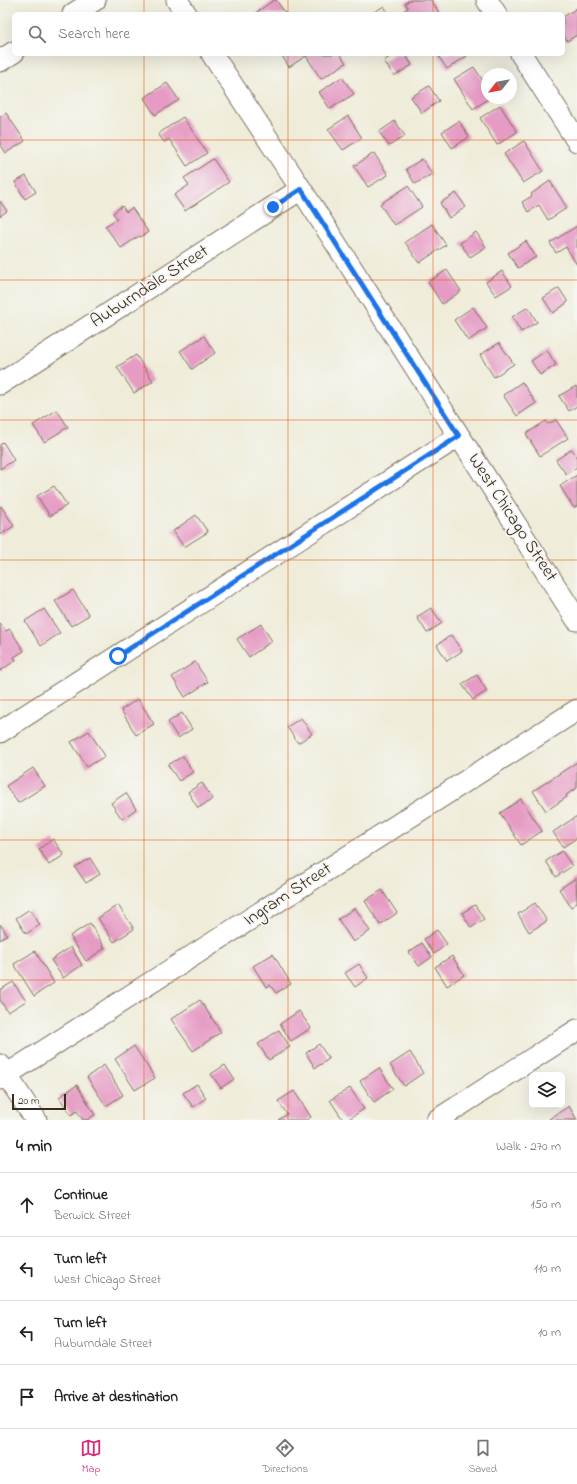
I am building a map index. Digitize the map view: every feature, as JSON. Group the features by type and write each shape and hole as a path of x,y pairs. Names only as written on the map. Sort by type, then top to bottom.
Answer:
{"street":[{"path":"76,12 95,0"},
{"path":"177,0 185,12"},
{"path":"0,62 12,53"},
{"name":"West Chicago Street","path":"213,56 301,189 577,620"},
{"path":"522,56 577,141"},
{"name":"Auburndale Street","path":"0,384 301,189"},
{"path":"0,732 459,436"},
{"name":"Ingram Street","path":"2,1073 577,710"},
{"path":"437,1120 577,1030"},
{"path":"2,1073 36,1120"}],"building":[{"path":"276,0 285,12 257,12"},
{"path":"410,0 431,0 439,12 402,12 408,8 405,3"},
{"path":"384,6 388,12 374,12"},
{"path":"577,8 577,35 567,41 565,38 565,16"},
{"path":"282,56 306,56 289,67"},
{"path":"306,56 341,56 346,63 321,79"},
{"path":"391,56 406,56 412,65 394,76 384,61"},
{"path":"438,56 467,56 447,69"},
{"path":"474,67 481,78 481,104 473,109 454,79"},
{"path":"342,77 354,94 330,109 319,92"},
{"path":"167,83 179,100 155,115 144,98"},
{"path":"429,86 439,101 422,113 411,97"},
{"path":"500,105 517,132 497,145 480,118"},
{"path":"6,113 25,141 6,153 0,144 0,117"},
{"path":"348,116 362,138 343,150 328,129"},
{"path":"183,117 207,153 187,166 169,139 164,142 158,134"},
{"path":"395,121 405,136 389,146 379,132"},
{"path":"459,121 469,137 452,148 442,132"},
{"path":"524,141 543,171 523,183 504,154"},
{"path":"374,153 388,175 368,187 354,166"},
{"path":"213,159 229,182 185,211 174,195 189,185 184,178"},
{"path":"422,159 432,174 415,184 406,169"},
{"path":"26,176 36,192 25,199 15,182"},
{"path":"550,181 567,208 548,220 539,205 528,212 522,202"},
{"path":"408,186 422,207 394,225 380,204"},
{"path":"456,193 466,207 449,218 440,203"},
{"path":"0,201 7,211 0,216"},
{"path":"122,206 126,212 132,208 148,232 121,248 105,226 117,219 113,213"},
{"path":"432,224 446,245 419,263 405,242"},
{"path":"577,226 577,265 566,247 556,253 550,243"},
{"path":"476,232 486,247 470,257 460,243"},
{"path":"526,241 536,257 518,268 508,253"},
{"path":"447,270 461,291 442,304 428,282"},
{"path":"502,271 512,286 496,296 486,282"},
{"path":"559,288 568,302 553,313 543,298"},
{"path":"473,307 487,328 468,341 454,320"},
{"path":"528,307 537,322 521,332 512,317"},
{"path":"204,336 215,353 192,369 180,351"},
{"path":"499,343 514,364 494,377 480,355"},
{"path":"547,350 556,365 540,375 531,361"},
{"path":"136,355 153,381 134,393 117,367"},
{"path":"522,382 536,403 517,416 503,395"},
{"path":"576,386 577,406 569,411 559,396"},
{"path":"57,410 68,427 44,442 33,425"},
{"path":"556,420 568,438 540,456 526,434 546,421 548,424"},
{"path":"3,442 14,460 0,469 0,445"},
{"path":"572,449 577,457 577,467 566,474 556,460"},
{"path":"577,475 577,506 574,508 560,486"},
{"path":"54,486 67,505 50,516 37,496"},
{"path":"1,506 14,526 0,535 0,507"},
{"path":"196,515 208,532 184,547 173,531"},
{"path":"73,590 89,615 71,626 55,601"},
{"path":"431,608 442,623 427,633 417,617"},
{"path":"44,609 60,633 41,646 25,621"},
{"path":"0,623 6,631 10,629 24,651 14,657 16,660 0,671"},
{"path":"261,624 272,641 249,657 237,639"},
{"path":"451,635 462,651 447,661 437,645"},
{"path":"195,662 208,682 185,697 172,677"},
{"path":"477,675 487,691 473,700 462,684"},
{"path":"138,699 154,724 136,735 121,710"},
{"path":"182,713 192,729 178,738 168,722"},
{"path":"301,718 312,734 298,743 287,727"},
{"path":"89,731 105,756 87,767 71,742"},
{"path":"183,756 193,772 179,781 168,765"},
{"path":"577,762 577,788 566,795 567,797 546,811 533,791"},
{"path":"33,768 45,786 18,803 6,786"},
{"path":"202,783 213,799 198,808 188,792"},
{"path":"126,793 136,809 122,819 111,803"},
{"path":"521,799 542,831 521,845 500,813"},
{"path":"577,816 577,838 563,847 553,832"},
{"path":"53,839 64,855 49,865 39,849"},
{"path":"562,851 572,866 556,877 546,861"},
{"path":"90,858 100,874 86,883 75,867"},
{"path":"576,878 577,903 571,907 559,889"},
{"path":"382,890 397,913 380,925 365,901"},
{"path":"535,903 547,921 529,932 518,914"},
{"path":"118,905 134,929 114,942 98,918"},
{"path":"475,905 484,919 471,928 462,913"},
{"path":"355,908 370,931 353,942 338,919"},
{"path":"30,909 40,925 26,934 16,918"},
{"path":"90,923 105,948 86,961 70,936"},
{"path":"0,924 7,935 0,940"},
{"path":"437,930 447,944 434,954 424,939"},
{"path":"422,943 432,957 419,966 409,952"},
{"path":"71,947 82,965 63,978 51,960"},
{"path":"35,951 54,983 34,996 14,964"},
{"path":"273,954 291,984 276,993 270,985 266,987 253,966"},
{"path":"452,956 464,975 447,986 435,967"},
{"path":"359,964 368,978 355,987 345,973"},
{"path":"13,982 26,1001 8,1012 0,1000 0,990"},
{"path":"200,1000 221,1032 193,1051 171,1019"},
{"path":"299,1011 311,1028 291,1041 280,1024"},
{"path":"279,1030 290,1047 269,1060 258,1044"},
{"path":"319,1044 329,1059 315,1068 306,1053"},
{"path":"134,1046 155,1078 135,1090 115,1059"},
{"path":"410,1052 423,1073 404,1086 390,1065"},
{"path":"104,1065 123,1095 106,1106 87,1077"},
{"path":"225,1065 234,1079 221,1088 211,1074"},
{"path":"379,1068 393,1089 374,1102 360,1081"},
{"path":"197,1084 206,1098 193,1107 183,1093"},
{"path":"77,1085 95,1115 87,1120 83,1120 77,1111 71,1115 59,1097"},
{"path":"350,1088 364,1109 347,1120 343,1120 330,1100"},
{"path":"294,1091 311,1117 307,1120 278,1120 287,1114 278,1101"},
{"path":"569,1106 577,1120 549,1119"}],"route":[{"path":"118,656 459,436 301,189 273,207"}]}
